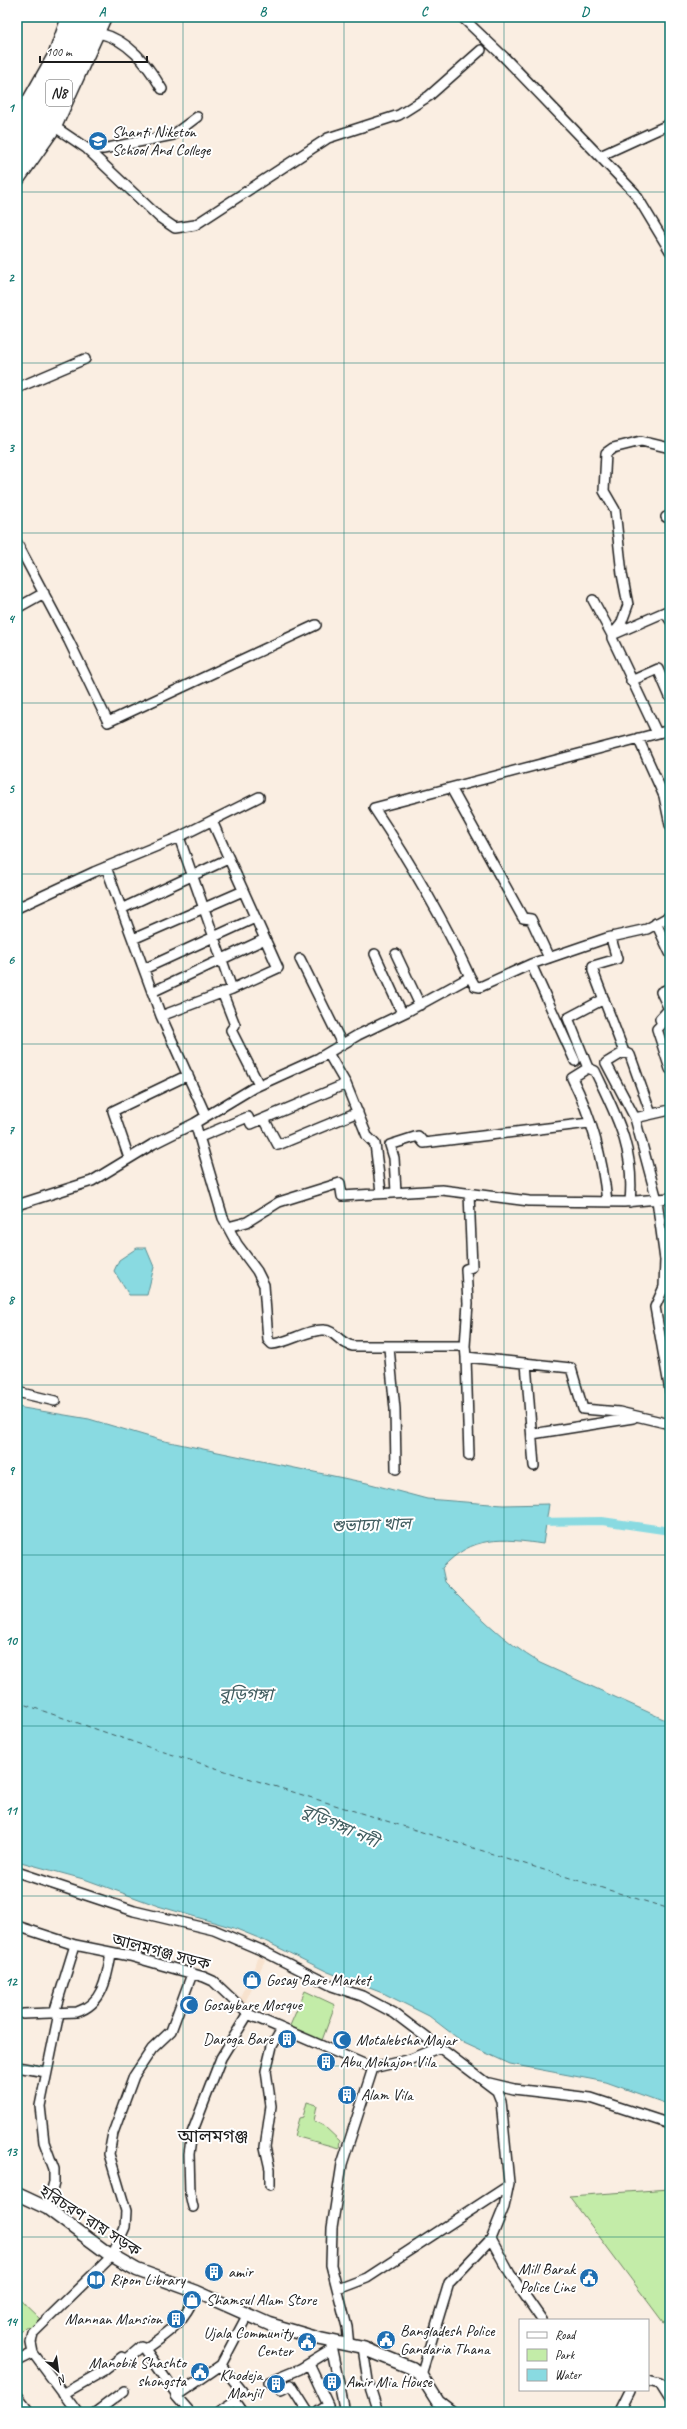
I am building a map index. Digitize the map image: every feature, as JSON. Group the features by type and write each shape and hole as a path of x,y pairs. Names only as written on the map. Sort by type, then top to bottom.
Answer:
{"highway":[{"name":"N8","path":"17,139 60,61 79,17"},
{"name":"N8","path":"17,164 48,115 71,70 92,17"}],"main road":[{"path":"17,121 55,54 68,17"},
{"path":"17,181 54,127 99,33 105,17"},
{"name":"হরিচরণ রায় সড়ক","path":"17,2194 47,2208 112,2256 149,2276 197,2292 269,2324 331,2346 362,2348 417,2371"},
{"path":"417,2371 438,2402 451,2412"}],"street":[{"path":"462,17 504,57 636,193 670,251"},
{"path":"99,33 122,42 148,65 162,89"},
{"path":"54,127 86,148 159,217 175,228 195,225 328,138 399,116 429,96 481,50"},
{"path":"86,148 103,149 158,140 173,135 197,116"},
{"path":"600,156 670,124"},
{"path":"17,388 85,359"},
{"path":"612,635 621,624 628,605 622,574 615,510 604,491 606,453 612,448 641,441 670,448"},
{"path":"17,543 108,722 316,625"},
{"path":"17,608 44,594"},
{"path":"593,600 612,635 612,641 657,733"},
{"path":"612,635 665,612 670,620"},
{"path":"631,681 658,669 670,697"},
{"path":"670,730 374,808 399,846 447,927 475,986 480,987 531,964 647,928 670,916"},
{"path":"638,738 664,796 670,825"},
{"path":"451,788 523,918 530,919 549,958"},
{"path":"17,908 106,867 178,837 259,797"},
{"path":"161,1016 278,968 228,859 212,820"},
{"path":"178,837 232,988"},
{"path":"121,909 228,859"},
{"path":"106,867 161,1016 206,1116"},
{"path":"133,940 243,891"},
{"path":"144,969 256,918"},
{"path":"656,923 670,953"},
{"path":"611,938 617,959 593,966 624,1052 630,1055 651,1114"},
{"path":"152,992 265,939"},
{"path":"375,954 402,1013"},
{"path":"396,954 420,1005"},
{"path":"300,959 342,1044"},
{"path":"531,964 575,1061"},
{"path":"17,1205 92,1181 129,1158 195,1123 259,1086 420,1005 470,977"},
{"path":"670,988 661,992 669,1010 660,1019 662,1024 657,1030 670,1069"},
{"path":"222,992 235,1025 231,1030 259,1086"},
{"path":"604,999 568,1018 588,1068 595,1071 625,1138 632,1176 630,1202"},
{"path":"328,1052 346,1084 367,1136 375,1144 381,1192"},
{"path":"624,1052 606,1063 635,1118 657,1200 665,1260 665,1294 656,1307 670,1391"},
{"path":"588,1068 572,1078 582,1099 604,1170 607,1202"},
{"path":"129,1158 113,1111 188,1075"},
{"path":"200,1138 248,1117 251,1124 346,1084"},
{"path":"635,1118 670,1110"},
{"path":"264,1119 278,1145 358,1112"},
{"path":"195,1123 220,1210 237,1244 257,1271 264,1286 268,1340 272,1344 323,1330 333,1333 342,1344 389,1348 465,1346"},
{"path":"396,1192 394,1158 390,1145 418,1136 424,1143 589,1123"},
{"path":"228,1227 247,1222 279,1202 340,1183 342,1196 381,1192 442,1190 516,1201 630,1202 670,1198"},
{"path":"469,1193 472,1267 466,1270 468,1303 465,1346 469,1456"},
{"path":"389,1348 395,1409 396,1469"},
{"path":"466,1357 571,1368 583,1409 619,1412 637,1418 670,1424"},
{"path":"526,1363 534,1466"},
{"path":"17,1392 55,1401"},
{"path":"532,1434 637,1418"},
{"path":"17,1872 134,1911 214,1930 261,1950 326,1983 362,1996 394,2013 438,2048 458,2060 497,2091 501,2101 508,2186 504,2207 491,2239 449,2283 417,2371"},
{"name":"আলমগঞ্জ সড়ক","path":"17,1926 34,1930 75,1945 111,1954 130,1956 213,1981 248,2014 373,2068"},
{"path":"47,2208 54,2182 54,2169 44,2142 40,2106 56,2013 75,1945"},
{"path":"23,2014 76,2012 90,2006 103,1989 111,1954"},
{"path":"78,2412 33,2353 31,2343 33,2333 112,2256 125,2227 126,2211 109,2154 114,2133 134,2076 152,2050 171,2031 192,1974"},
{"path":"193,2208 190,2194 189,2154 192,2133 221,2058 248,2014"},
{"path":"270,2185 270,2169 265,2147 271,2106 266,2071 272,2046 282,2028"},
{"path":"349,2346 348,2326 332,2265 332,2235 341,2171 373,2068 411,2059 438,2048"},
{"path":"17,2067 46,2072"},
{"path":"484,2082 514,2089 591,2098 670,2124"},
{"path":"338,2289 367,2278 508,2186"},
{"path":"491,2239 510,2274 541,2319"},
{"path":"63,2394 105,2370 122,2357 127,2359 142,2347 145,2349 176,2327 189,2310 197,2292"},
{"path":"177,2396 221,2364 248,2314"},
{"path":"269,2382 309,2364 331,2346 345,2412"},
{"path":"362,2348 368,2381 378,2412"},
{"path":"145,2349 177,2396 190,2412"},
{"path":"17,2361 33,2353"},
{"path":"221,2364 242,2391"},
{"path":"309,2364 328,2405 326,2408 318,2412"},
{"path":"649,2381 660,2384 670,2400"},
{"path":"281,2390 291,2385 308,2412"},
{"path":"96,2412 124,2391"},
{"path":"619,2412 630,2391"},
{"path":"17,2395 30,2412"},
{"path":"220,2412 235,2402 242,2412"}],"shaded area":[{"name":"Gosay Bare Market","path":"259,1957 265,1960 244,2005 238,2001"}],"green space":[{"path":"305,1991 335,2005 321,2043 289,2028"},
{"path":"307,2102 317,2105 314,2121 324,2126 340,2141 339,2148 294,2136 299,2118 303,2117"},
{"path":"670,2189 670,2319 663,2322 569,2196"},
{"path":"17,2297 40,2319 34,2327 26,2328 21,2333 17,2333"}],"water":[{"path":"137,1248 146,1248 154,1267 147,1295 129,1295 114,1271 119,1260"},
{"name":"বুড়িগঙ্গা","path":"17,1407 89,1419 160,1440 367,1483 427,1499 503,1505 549,1504 543,1544 501,1540 488,1541 465,1549 453,1557 442,1568 445,1582 467,1604 502,1636 540,1663 670,1722 670,2105 606,2082 510,2064 464,2043 429,2016 385,1994 328,1972 261,1939 234,1928 158,1906 87,1880 17,1861"}],"waterway":[{"name":"শুভাঢ্যা খাল","path":"535,1522 602,1521 670,1531"}],"ferry route":[{"path":"17,1702 148,1747 670,1909"}],"place":[{"name":"Shanti Niketon School And College","path":"98,141"},
{"name":"Gosay Bare Market","path":"252,1980"},
{"name":"Gosaybare Mosque","path":"189,2005"},
{"name":"Daroga Bare","path":"287,2039"},
{"name":"Motalebsha Majar","path":"342,2040"},
{"name":"Abu Mohajon Vila","path":"326,2062"},
{"name":"Alam Vila","path":"347,2095"},
{"name":"amir","path":"214,2272"},
{"name":"Mill Barak Police Line","path":"589,2278"},
{"name":"Ripon Library","path":"96,2280"},
{"name":"Shamsul Alam Store","path":"192,2300"},
{"name":"Mannan Mansion","path":"176,2319"},
{"name":"Bangladesh Police Gandaria Thana","path":"386,2340"},
{"name":"Ujala Community Center","path":"307,2342"},
{"name":"Manobik Shashto shongsta","path":"200,2372"},
{"name":"Amir Mia House","path":"332,2382"},
{"name":"Khodeja Manjil","path":"276,2384"}],"district":[{"name":"আলমগঞ্জ","path":"213,2136"}],"water label":[{"name":"বুড়িগঙ্গা নদী","path":"340,1826"}]}
